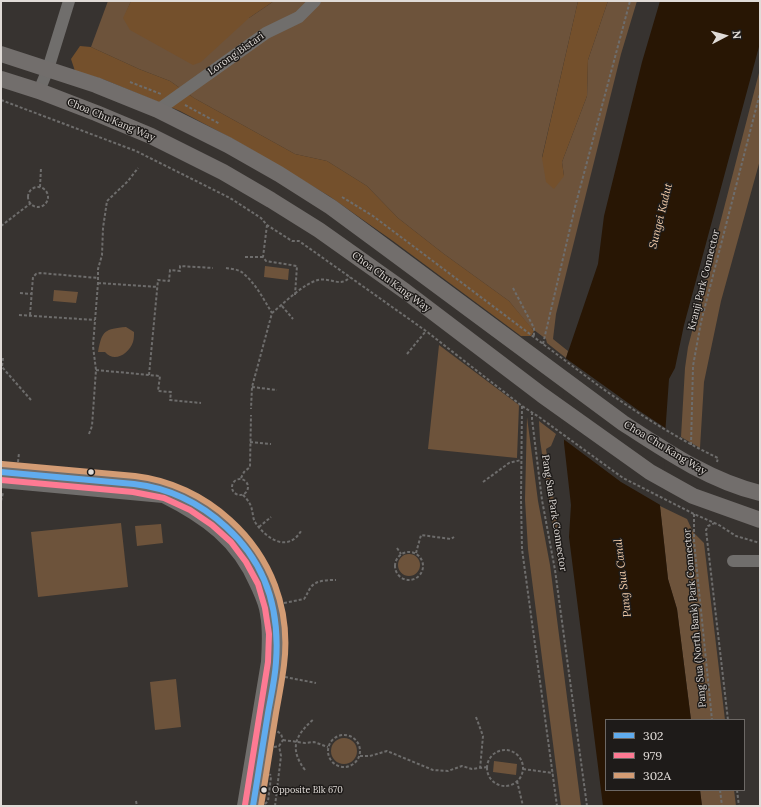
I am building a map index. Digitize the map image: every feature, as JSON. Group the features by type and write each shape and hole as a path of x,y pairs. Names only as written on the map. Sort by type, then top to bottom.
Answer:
{"main road":[{"name":"Choa Chu Kang Way","path":"1,54 96,85 158,110 228,145 279,174 331,207 540,360 623,423 657,445 712,476 760,493"},
{"name":"Choa Chu Kang Way","path":"1,79 39,91 151,136 223,172 319,230 404,291 624,455 650,472 693,496 760,520"},
{"path":"388,249 405,273 407,281 404,291"}],"street":[{"path":"39,91 48,69 69,1"},
{"name":"Lorong Bistari","path":"158,110 266,33 299,17 315,1"},
{"path":"1,472 130,483 166,490 211,513 244,542 261,569 270,591 278,633 276,663 253,806"},
{"path":"2,489 163,497 184,508 221,534 235,548 244,561 260,595 266,614 268,643 267,662 243,806"},
{"path":"733,561 760,561"}],"path":[{"path":"540,360 574,207 630,1"},
{"name":"Kranji Park Connector","path":"691,445 693,366 701,322 760,93"},
{"path":"1,103 2,100 136,151 230,198 261,218 267,225 292,240 299,241 426,331 522,406 624,478 694,514 719,524 736,536 760,543"},
{"path":"40,187 41,168"},
{"path":"89,434 92,426 96,370 93,346 98,270 102,255 102,228 107,201 128,181 138,168"},
{"path":"40,187 44,189 48,199 45,204 36,206 31,203 29,194 31,190 40,187"},
{"path":"1,226 31,203"},
{"path":"267,225 262,256 266,262 297,266 295,295"},
{"path":"1,237 1,249"},
{"path":"245,257 262,256"},
{"path":"149,375 158,280 169,281 170,270 180,271 180,266 212,268"},
{"path":"226,268 243,273 257,290 272,313"},
{"path":"30,315 33,277 36,274 40,273 98,278"},
{"path":"251,409 252,387 272,313 309,284 326,279 342,283 346,282 350,277"},
{"path":"98,283 158,287"},
{"path":"513,288 534,328 534,336"},
{"path":"20,293 32,294"},
{"path":"282,306 293,319"},
{"path":"19,314 95,320"},
{"path":"408,354 426,331"},
{"path":"548,347 636,413 691,445 718,458"},
{"path":"3,358 2,367 31,400"},
{"path":"96,370 160,376 158,391 171,392 170,400 201,403"},
{"path":"252,387 277,390"},
{"path":"522,406 522,549 557,806"},
{"name":"Pang Sua Park Connector","path":"532,412 542,500 555,570 587,806"},
{"path":"250,415 250,467 244,472 241,478 234,481 232,489 234,493 243,495 248,500 252,508 254,522 276,541 283,544 290,542 298,537 301,531"},
{"path":"250,442 271,444"},
{"path":"18,458 19,453"},
{"path":"483,482 509,463 521,460"},
{"path":"241,478 246,480 248,484 248,488 243,495"},
{"name":"Pang Sua (North Bank) Park Connector","path":"694,514 694,541 712,719"},
{"path":"260,528 271,517"},
{"path":"716,523 708,526 706,530 728,719"},
{"path":"416,553 421,535 451,539 454,537"},
{"path":"397,548 401,554"},
{"path":"408,552 416,553 421,559 423,566 420,574 408,580 397,572 395,566 396,559 401,554 408,552"},
{"path":"283,603 304,599 311,586 317,582 336,580"},
{"path":"284,677 316,683"},
{"path":"476,716 483,736 480,769"},
{"path":"305,770 300,764 296,755 296,742 304,727 314,719"},
{"path":"276,730 281,734 283,740"},
{"path":"342,735 349,736 354,738 358,744 360,756 353,765 343,767 333,763 328,753 329,748 331,742 336,737 342,735"},
{"path":"283,740 314,742 329,748"},
{"path":"275,806 281,756 279,746 283,740"},
{"path":"273,747 279,746"},
{"path":"506,750 518,756 522,762 523,769 521,776 517,781 511,785 504,786 492,780 488,774 487,767 493,755 506,750"},
{"path":"360,756 370,756 387,751 433,770 448,771 462,766 472,770 487,767"},
{"path":"523,769 553,773"},
{"path":"517,781 523,806"},
{"path":"720,791 722,806"},
{"path":"737,791 738,806"},
{"path":"136,801 136,806"}],"shaded area":[{"path":"108,1 131,1 124,18 249,18 274,1 578,1 542,157 564,176 562,162 587,96 588,60 608,1 637,1 621,54 556,314 553,339 568,351 566,358 547,343 546,339 530,327 509,301 444,254 398,218 367,186 327,161 295,154 194,98 170,81 139,69 91,47"},
{"path":"131,1 274,1 249,18 201,62 193,65 130,30 123,18"},
{"path":"578,1 608,1 588,60 587,96 562,162 564,176 554,189 546,182 542,158"},
{"path":"80,46 91,47 139,69 170,81 194,98 295,154 327,161 367,186 398,218 444,254 509,301 534,331 531,336 521,336 393,241 329,196 233,139 180,111 105,80 75,71 71,59"},
{"path":"760,69 760,160 721,301 704,382 700,448 681,437 685,368 688,347"},
{"path":"265,266 289,269 288,280 264,277"},
{"path":"54,290 78,292 76,303 53,301"},
{"path":"126,327 134,332 134,336 131,346 125,353 121,356 113,357 105,352 98,352 101,339 106,332 113,329"},
{"path":"439,345 519,405 517,458 428,449"},
{"path":"527,417 538,501 550,565 581,806 561,806 528,549 525,500"},
{"path":"539,421 556,434 551,446 546,449 562,563 558,564 540,440"},
{"path":"660,506 687,519 693,532 704,543 725,719 691,719 677,609 668,579"},
{"path":"121,523 128,587 38,597 31,532"},
{"path":"161,524 163,543 137,546 135,526"},
{"path":"409,554 417,557 420,565 417,573 409,576 401,573 398,565 401,557"},
{"path":"176,679 181,727 155,730 150,682"},
{"path":"344,738 353,742 357,751 353,760 344,764 335,760 331,751 335,742"},
{"path":"494,761 517,764 516,775 493,772"},
{"path":"700,791 734,791 736,806 702,806"}],"water":[{"path":"660,1 760,1 760,43 684,325 675,368 669,379 660,506 668,579 677,609 691,719 605,719 605,791 700,791 702,806 603,806 569,537 571,505 564,443 566,358 598,264 604,216 642,62"}],"pier":[{"path":"564,357 667,429 662,506 621,482 562,438"}],"transit line":[{"name":"302A","path":"2,464 135,476 174,485 186,490 220,511 257,550 267,567 281,604 285,644 284,665 261,806"},
{"name":"302","path":"1,472 134,484 160,489 184,498 206,511 226,527 240,541 251,556 268,588 276,624 277,642 275,675 253,806"},
{"name":"979","path":"1,480 133,492 164,498 190,510 212,525 231,542 246,562 258,584 265,608 269,634 268,662 245,805"}],"place":[{"name":"Opposite Blk 670","path":"264,790"}],"water label":[{"name":"Sungei Kadut","path":"661,216"},
{"name":"Pang Sua Canal","path":"623,578"}]}
